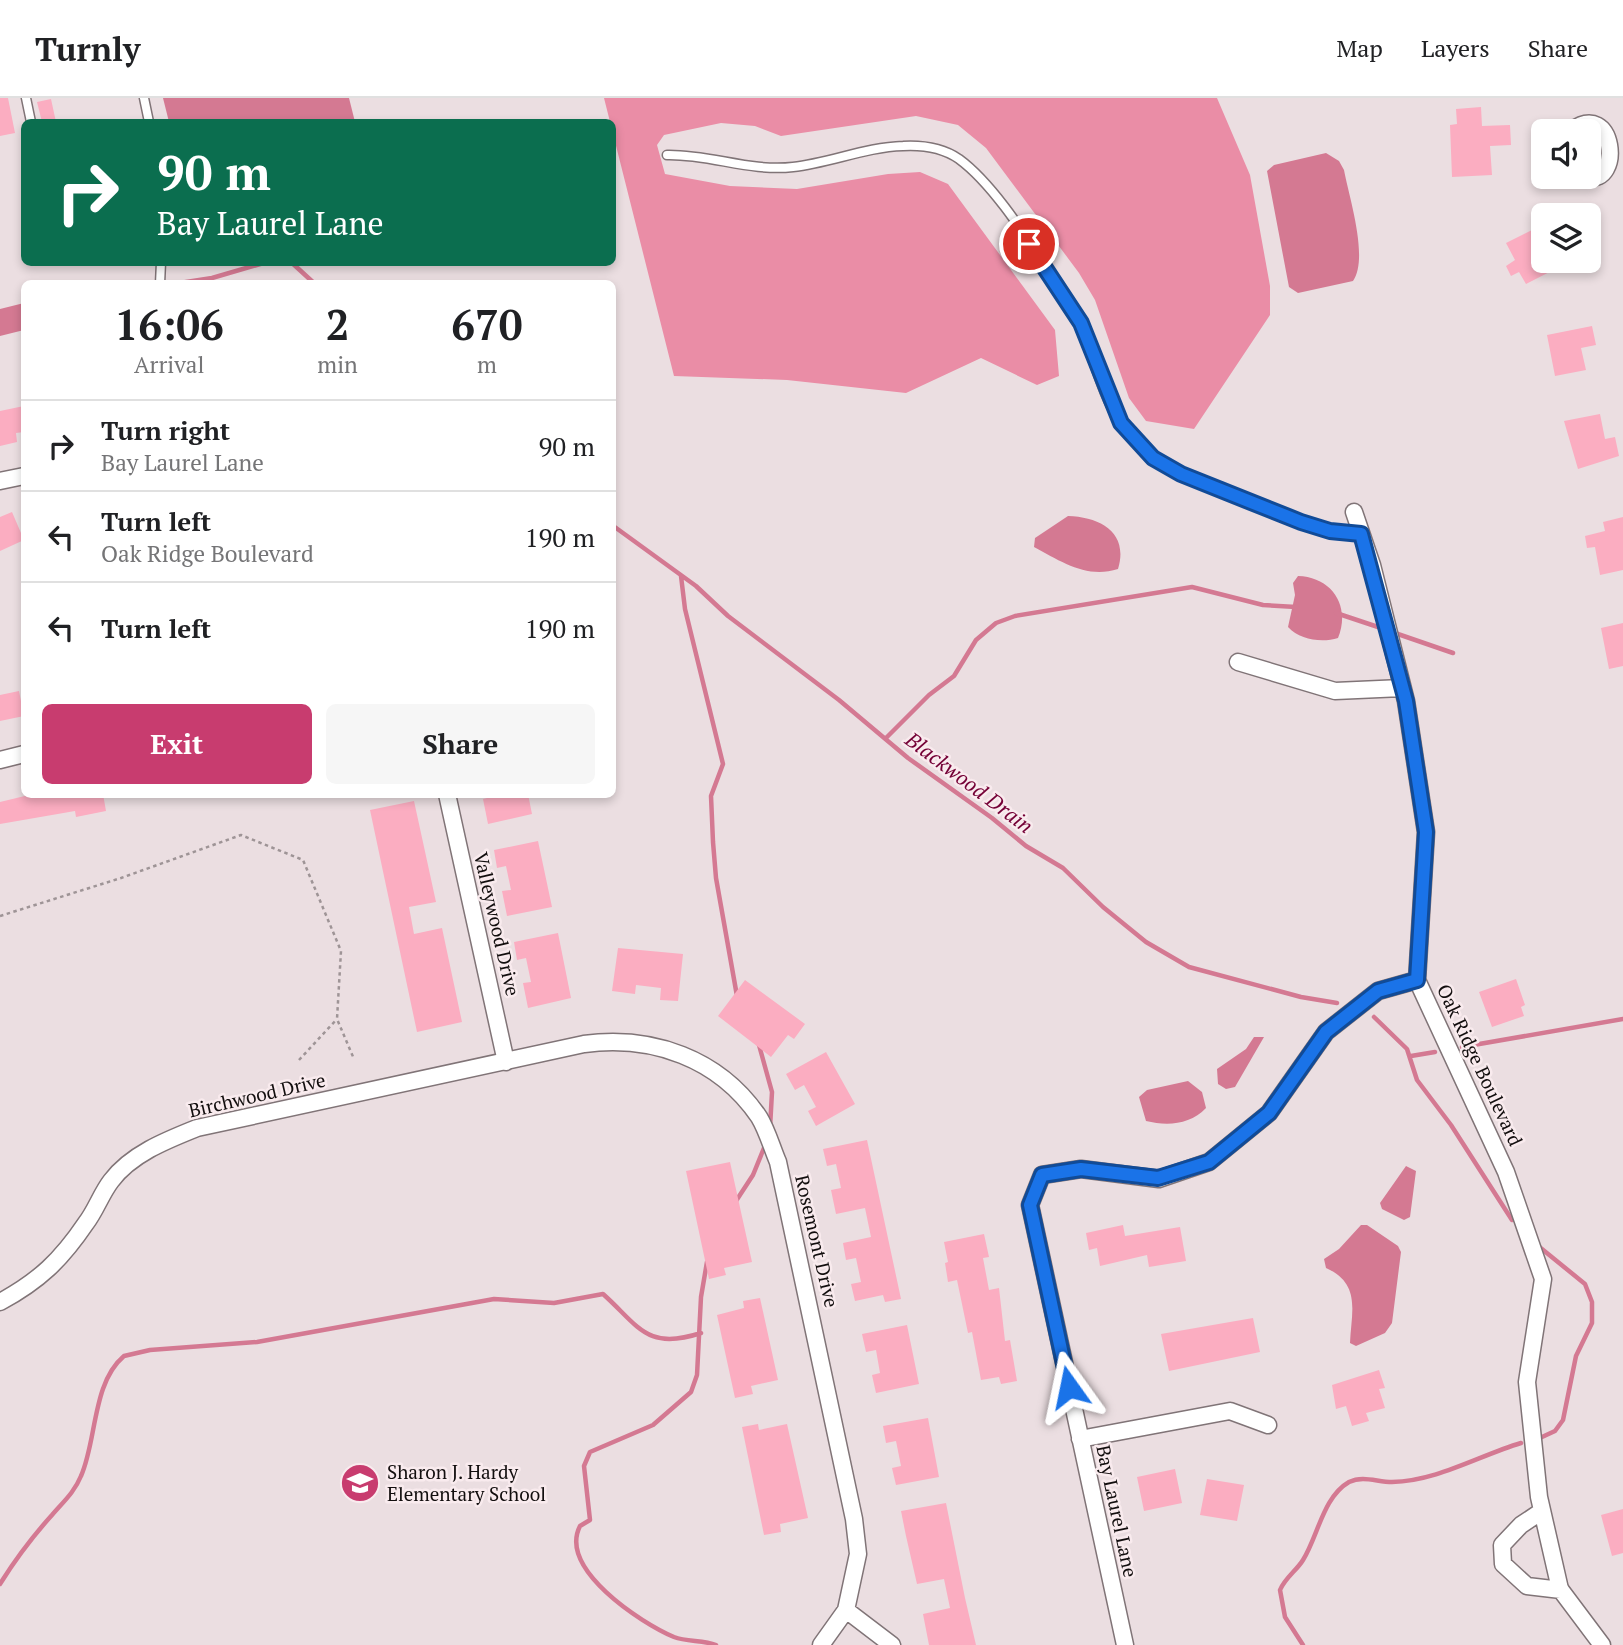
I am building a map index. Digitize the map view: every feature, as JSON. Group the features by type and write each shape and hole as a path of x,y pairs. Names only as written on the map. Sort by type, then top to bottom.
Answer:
{"street":[{"path":"1601,123 1609,125 1615,131 1622,149 1619,169 1601,177"},
{"path":"0,481 21,477"},
{"name":"Oak Ridge Boulevard","path":"1354,512 1402,688 1426,832 1417,980 1506,1172 1543,1279 1527,1382 1542,1511 1561,1590 1602,1645"},
{"path":"1238,662 1335,691 1402,688"},
{"path":"0,760 21,755"},
{"name":"Valleywood Drive","path":"448,798 506,1062"},
{"name":"Bay Laurel Lane","path":"1125,1645 1030,1205 1042,1175 1081,1169 1158,1178 1209,1162 1269,1113 1326,1032 1378,991 1417,980"},
{"name":"Rosemont Drive","path":"506,1062 609,1041 668,1048 701,1062 727,1082 759,1118 778,1162 797,1242 854,1520 858,1554 846,1610 821,1645"},
{"name":"Birchwood Drive","path":"0,1301 33,1284 57,1262 87,1222 112,1180 140,1155 165,1141 197,1128 506,1062"},
{"path":"1080,1439 1230,1411 1268,1425"},
{"path":"1542,1511 1521,1525 1502,1545 1503,1564 1527,1587 1561,1590"},
{"path":"846,1610 892,1645"}],"lane":[{"path":"26,98 30,119"},
{"path":"144,98 146,119"},
{"path":"667,155 704,156 775,168 900,146 922,146 957,158 985,185 1070,302 1081,323 1112,405 1134,440 1153,458 1181,474 1301,522 1330,531 1361,534"}],"path":[{"path":"0,916 121,878 241,835 303,860 341,951 337,1020 354,1059"},
{"path":"299,1060 337,1020"}],"shaded area":[{"path":"163,98 349,98 354,119 168,119"},
{"path":"604,98 1217,98 1250,175 1270,286 1270,315 1194,429 1146,421 1129,398 1095,300 1079,273 986,148 958,125 916,116 781,136 755,126 721,123 664,135 657,145 665,174 730,186 797,189 888,174 920,172 948,184 1055,330 1059,376 1037,385 981,358 906,393 787,380 674,376 616,146 616,119 609,119"},
{"path":"1326,153 1339,161 1344,170 1359,243 1357,271 1353,281 1298,293 1289,287 1267,171 1274,165"},
{"path":"21,304 21,331 0,336 0,309"},
{"path":"1068,516 1091,520 1110,529 1119,546 1118,569 1107,572 1085,570 1034,547 1035,538"},
{"path":"1298,576 1320,582 1336,595 1342,615 1338,638 1311,639 1288,627 1295,595 1293,583"},
{"path":"1254,1037 1264,1037 1235,1087 1226,1089 1218,1084 1217,1069 1246,1049"},
{"path":"1188,1081 1202,1092 1206,1108 1200,1114 1178,1123 1146,1121 1139,1097 1147,1090"},
{"path":"1406,1166 1416,1171 1410,1217 1404,1220 1382,1209 1380,1203"},
{"path":"1361,1225 1367,1225 1398,1246 1401,1252 1392,1323 1385,1333 1356,1346 1350,1343 1350,1291 1345,1282 1326,1268 1324,1259 1339,1249"}],"building":[{"path":"0,98 8,98 15,133 0,136"},
{"path":"51,99 55,119 41,119 37,102"},
{"path":"1481,107 1482,126 1510,125 1511,145 1490,146 1492,175 1452,177 1450,125 1457,124 1456,109"},
{"path":"1531,230 1531,273 1548,273 1526,284 1519,272 1511,276 1506,266 1515,260 1506,243"},
{"path":"1592,326 1596,345 1581,348 1586,370 1555,376 1547,335"},
{"path":"21,407 21,432 16,433 17,442 0,446 0,411"},
{"path":"1600,414 1605,439 1615,437 1619,456 1578,469 1564,421"},
{"path":"12,512 21,533 21,541 0,551 0,517"},
{"path":"1623,517 1623,570 1600,575 1595,547 1587,548 1585,536 1605,531 1603,522"},
{"path":"1623,623 1623,666 1609,669 1601,628"},
{"path":"19,691 21,717 0,721 0,695"},
{"path":"21,797 104,798 106,811 76,817 75,811 0,824 0,802"},
{"path":"529,798 532,814 488,824 483,799"},
{"path":"414,801 436,902 409,907 414,934 442,928 462,1022 417,1032 370,810"},
{"path":"538,841 552,907 507,916 502,891 511,890 506,866 497,868 494,850"},
{"path":"558,933 571,998 528,1008 523,983 531,982 526,958 517,960 514,942"},
{"path":"618,948 683,954 678,1001 660,1000 661,988 636,985 635,994 612,991"},
{"path":"1516,979 1525,1005 1521,1007 1524,1016 1492,1027 1479,992"},
{"path":"745,980 805,1024 794,1039 788,1035 771,1057 718,1016"},
{"path":"826,1052 855,1104 816,1126 808,1111 816,1107 804,1085 795,1090 786,1074"},
{"path":"867,1140 901,1299 885,1302 883,1295 855,1301 851,1284 861,1282 856,1258 846,1260 843,1243 871,1237 865,1208 836,1214 831,1190 841,1188 836,1164 827,1166 823,1149"},
{"path":"730,1162 752,1262 724,1268 726,1275 709,1279 686,1171"},
{"path":"1123,1225 1125,1236 1180,1227 1186,1261 1149,1267 1147,1255 1100,1266 1097,1248 1089,1250 1086,1233"},
{"path":"984,1234 989,1257 983,1258 989,1290 999,1288 1005,1341 1010,1340 1017,1381 1001,1384 999,1377 981,1380 972,1332 968,1333 957,1280 948,1282 945,1263 948,1262 944,1242"},
{"path":"760,1298 778,1380 751,1386 753,1394 735,1398 717,1315 744,1308 743,1301"},
{"path":"1253,1318 1260,1352 1169,1371 1161,1334"},
{"path":"907,1325 919,1384 876,1393 872,1375 880,1373 876,1350 866,1352 862,1334"},
{"path":"1379,1370 1385,1388 1379,1389 1385,1408 1366,1413 1369,1421 1352,1426 1346,1406 1336,1409 1332,1385"},
{"path":"928,1418 939,1477 896,1485 892,1468 901,1466 896,1441 886,1443 883,1426"},
{"path":"758,1424 759,1430 787,1424 808,1518 780,1524 781,1532 764,1535 742,1427"},
{"path":"1175,1469 1182,1503 1144,1511 1137,1477"},
{"path":"1207,1479 1244,1485 1237,1521 1200,1515"},
{"path":"946,1503 976,1645 929,1645 923,1614 950,1608 944,1579 917,1584 901,1511"},
{"path":"1623,1509 1623,1553 1612,1556 1601,1515"}],"waterway":[{"name":"Blackwood Drain","path":"199,280 253,266"},
{"name":"Blackwood Drain","path":"295,266 311,280"},
{"name":"Blackwood Drain","path":"616,528 696,586 728,616 839,700 908,758 992,818 1026,846 1063,868 1103,907 1146,942 1189,967 1301,997 1337,1003"},
{"path":"681,576 685,609 723,764 711,796 713,842 716,878 737,996"},
{"path":"886,738 929,695 954,676 976,640 996,623 1015,616 1192,587 1263,605 1296,607"},
{"path":"1336,613 1384,629"},
{"path":"1392,632 1453,653"},
{"path":"1374,1017 1407,1049 1417,1080 1451,1125 1512,1220"},
{"name":"Blackwood Drain","path":"1462,1047 1623,1019"},
{"path":"759,1045 772,1092 770,1128"},
{"name":"Blackwood Drain","path":"1411,1056 1435,1052"},
{"path":"736,1201 753,1175 766,1143"},
{"path":"1537,1245 1585,1284 1592,1302 1592,1323 1576,1356 1563,1420 1555,1431 1542,1437"},
{"path":"707,1262 701,1297 697,1375 691,1392 653,1425 590,1452 584,1466 590,1520 580,1526 576,1543 581,1560 591,1576 624,1607 674,1637 716,1645"},
{"path":"0,1584 24,1548 78,1482 86,1462 106,1381 124,1356 150,1350 257,1342 494,1299 554,1303 603,1294 635,1325 655,1337 682,1338 701,1333"},
{"path":"1303,1645 1285,1617 1280,1590 1303,1560 1327,1507 1340,1489 1349,1482 1360,1479 1392,1482 1425,1477 1521,1443"}],"place":[{"name":"Sharon J. Hardy Elementary School","path":"360,1483"}],"route":[{"path":"1029,244 1070,302 1081,323 1121,423 1153,458 1181,474 1301,522 1330,531 1361,534 1372,565 1406,701 1426,832 1417,980 1378,991 1326,1032 1269,1113 1209,1162 1158,1178 1081,1169 1042,1175 1030,1205 1069,1387"}]}
